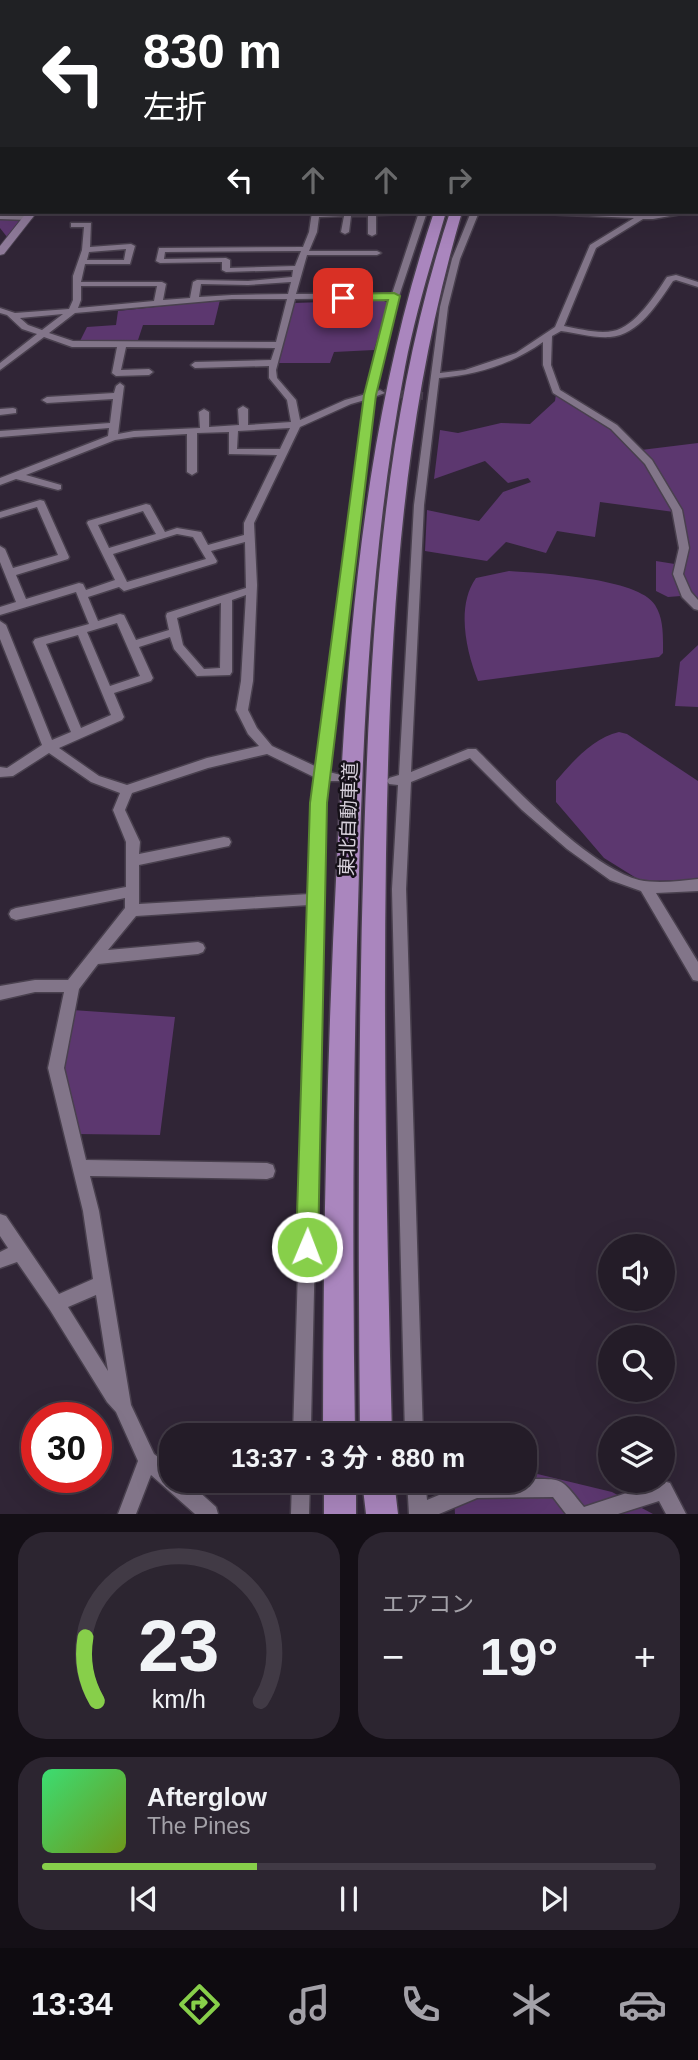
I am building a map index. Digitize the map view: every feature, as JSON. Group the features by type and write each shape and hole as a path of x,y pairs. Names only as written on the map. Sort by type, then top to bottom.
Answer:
{"highway":[{"name":"東北自動車道","path":"339,1423 340,1077 353,738 360,634 369,546 393,390 408,319 439,214"},
{"name":"東北自動車道","path":"376,1423 372,954 383,634 394,520 412,390 426,320 455,214"},
{"path":"340,1493 340,1514"},
{"path":"379,1493 381,1514"}],"street":[{"path":"316,214 298,268 274,363 273,378 291,400 296,425 253,511 247,681 242,710 252,731 268,749 330,777"},
{"path":"345,232 348,214"},
{"path":"372,234 377,214"},
{"path":"309,1423 319,803 330,777 375,394 394,296 421,214"},
{"path":"410,1423 400,780 428,397 436,376 444,307 456,259 474,214"},
{"path":"436,376 485,367 519,355 559,328 593,247 598,241 647,214"},
{"path":"0,217 30,215"},
{"path":"0,252 30,215"},
{"path":"0,367 72,311 79,284 77,276 84,262 88,225 74,225"},
{"path":"84,262 127,262 131,246 86,250"},
{"path":"298,268 226,270 226,260 160,261 162,250 377,253"},
{"path":"158,304 168,262"},
{"path":"559,328 613,334 623,331 657,299 670,279 676,277 698,285"},
{"path":"194,301 197,282 248,283 296,279"},
{"path":"79,284 162,284"},
{"path":"0,317 293,294 394,296"},
{"path":"0,310 13,316 25,327 72,344 280,345"},
{"path":"548,336 547,365 556,391 614,427 632,444 649,462 677,510 684,548 678,574 686,594 698,606"},
{"path":"122,344 116,373 149,372"},
{"path":"195,365 274,363"},
{"path":"47,400 119,391 113,438"},
{"path":"0,482 20,477 113,438 192,430 296,425 375,394"},
{"path":"243,409 232,452 282,452"},
{"path":"0,412 13,411"},
{"path":"204,412 205,430"},
{"path":"0,434 114,425"},
{"path":"192,430 192,472"},
{"path":"20,477 58,487"},
{"path":"0,515 40,503 64,557 10,573"},
{"path":"106,552 162,536 177,531 197,534 212,561 124,587 106,552 92,523 146,507 162,536"},
{"path":"205,549 250,537"},
{"path":"0,549 22,604"},
{"path":"82,594 121,582"},
{"path":"0,611 79,587 95,626"},
{"path":"226,598 226,672 201,673 178,646 171,617 226,598 251,590"},
{"path":"78,735 39,642 120,618 147,678 107,691"},
{"path":"0,625 49,747 95,779 127,790 207,763 268,749"},
{"path":"0,772 9,773 49,747 118,717 81,630"},
{"path":"133,645 174,632"},
{"path":"400,780 472,752 512,794 609,874 646,886 698,885"},
{"path":"127,790 119,810 133,842 132,910 72,986 56,1068 81,1168 103,1283 122,1406 147,1461 159,1470"},
{"path":"133,861 223,842"},
{"path":"646,886 698,975"},
{"path":"16,914 132,891"},
{"path":"132,910 316,899"},
{"path":"94,958 198,948"},
{"path":"0,992 36,986 72,986"},
{"path":"81,1168 267,1171"},
{"path":"0,1222 122,1406"},
{"path":"0,1260 20,1252"},
{"path":"56,1304 103,1283"},
{"path":"127,1514 147,1461"},
{"path":"417,1493 418,1514 477,1489 557,1488 578,1514"},
{"path":"589,1514 663,1490 677,1514"},
{"path":"186,1493 209,1514"},
{"path":"300,1514 301,1493"}],"shaded area":[{"path":"0,214 24,214 7,237 0,228"},
{"path":"220,300 214,325 143,325 137,343 79,343 87,327 116,325 118,311"},
{"path":"382,300 388,303 374,350 334,352 330,363 278,363 294,303"},
{"path":"556,394 619,432 640,455 674,512 600,502 595,537 557,531 546,553 506,542 487,561 425,551 427,510 479,521 503,492 531,482 528,478 508,483 485,461 434,479 440,430 458,433 501,423 530,424 555,401"},
{"path":"698,443 698,609 694,595 668,597 656,591 656,561 681,565 679,530 670,491 641,450"},
{"path":"509,571 610,583 645,596 655,605 660,616 663,653 659,657 478,681 467,643 466,602 476,578"},
{"path":"698,645 698,707 675,706 680,662"},
{"path":"619,732 627,734 698,781 698,880 641,881 604,858 556,802 556,781 569,766 592,745"},
{"path":"72,1010 175,1017 160,1135 75,1134 61,1069"},
{"path":"537,1474 598,1489 598,1493 614,1493 653,1514 455,1514 454,1493 537,1493"}],"tunnel":[{"path":"384,393 423,396"}],"route":[{"path":"307,1247 319,803 370,395 394,296 343,298"}]}
